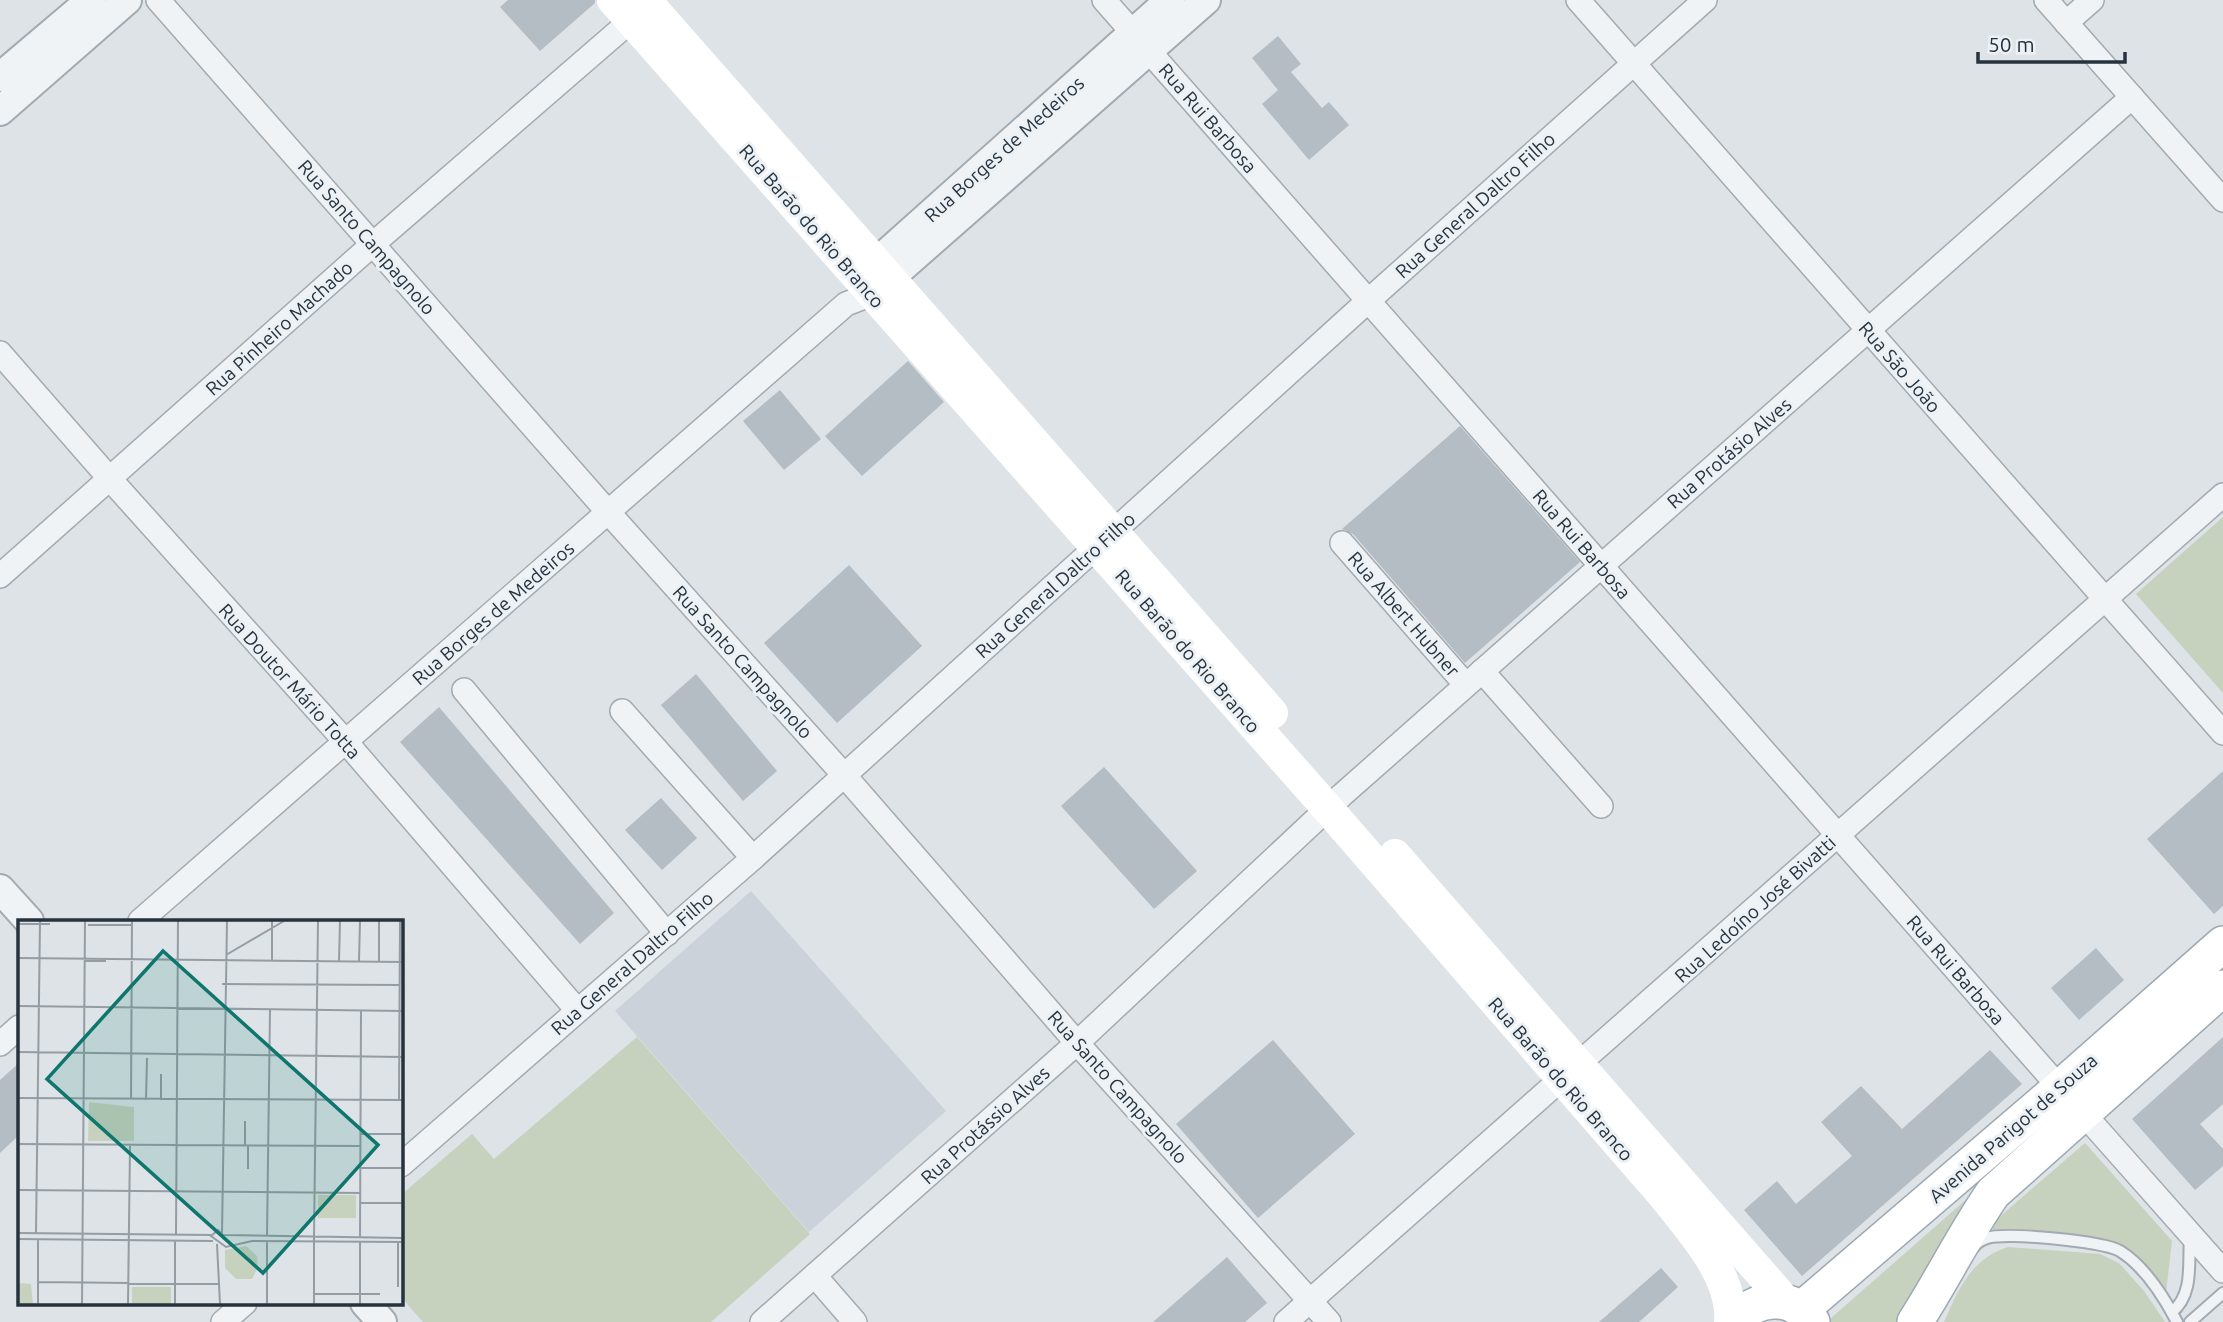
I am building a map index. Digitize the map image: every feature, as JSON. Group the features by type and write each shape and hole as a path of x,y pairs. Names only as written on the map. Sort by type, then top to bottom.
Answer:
{"main road":[{"name":"Rua Barão do Rio Branco","path":"639,5 869,283 1105,540 1570,1072 1800,1311"},
{"name":"Avenida Parigot de Souza","path":"1800,1311 2223,944"},
{"name":"Avenida Parigot de Souza","path":"1916,1322 1970,1227 1993,1193 2223,988"},
{"name":"Rua Barão do Rio Branco","path":"1570,1072 1712,1260 1726,1291 1732,1322"},
{"path":"1732,1322 1745,1310 1772,1300 1800,1311"}],"street":[{"path":"6,89 91,0"},
{"path":"6,89 127,0"},
{"name":"Rua Santo Campagnolo","path":"158,0 608,512 844,775 1077,1043 1329,1322"},
{"name":"Rua Rui Barbosa","path":"1104,0 2060,1088"},
{"path":"1141,42 1170,0"},
{"path":"869,283 1141,42 1206,0"},
{"name":"Rua São João","path":"1578,0 2223,733"},
{"name":"Rua General Daltro Filho","path":"402,1165 753,858 1368,300 1705,0"},
{"path":"2046,0 2223,200"},
{"path":"2066,23 2092,0"},
{"name":"Rua Pinheiro Machado","path":"0,576 639,5"},
{"name":"Rua Protásio Alves","path":"1335,802 2132,97"},
{"name":"Rua Borges de Medeiros","path":"141,920 869,283"},
{"name":"Rua Doutor Mário Totta","path":"0,353 578,1010"},
{"name":"Rua Ledoíno José Bivatti","path":"1286,1322 2223,495"},
{"name":"Rua Albert Hubner","path":"1342,543 1601,806"},
{"path":"464,690 667,934"},
{"path":"622,711 753,858"},
{"name":"Rua Protássio Alves","path":"762,1322 1077,1043 1335,802"},
{"path":"0,888 28,920"},
{"path":"0,1044 18,1028"},
{"path":"2083,1114 2223,1271"},
{"path":"815,1276 855,1322"},
{"path":"223,1322 244,1304"},
{"path":"366,1304 382,1322"}],"lane":[{"path":"1916,1322 1977,1243 1989,1237 2087,1241 2105,1245 2121,1252 2139,1268 2174,1317 2182,1304 2188,1285 2190,1233"},
{"path":"2190,1322 2223,1293"}],"shaded area":[{"path":"751,891 946,1111 809,1232 615,1011"}],"green space":[{"path":"2223,517 2223,693 2136,594"},
{"path":"637,1037 810,1234 711,1322 423,1322 402,1298 402,1194 472,1134 494,1159"},
{"path":"2085,1143 2172,1241 2165,1301 2121,1252 1990,1236 1997,1219"},
{"path":"1993,1176 1904,1322 1831,1322 1830,1319"},
{"path":"2008,1247 2100,1254 2119,1263 2144,1291 2165,1322 1944,1322 1961,1286 1975,1267 1995,1252"}],"building":[{"path":"508,0 595,0 595,3 540,51 500,7"},
{"path":"1278,36 1301,64 1291,72 1322,108 1329,102 1349,125 1309,160 1262,104 1278,90 1252,58"},
{"path":"908,361 944,402 862,476 825,436"},
{"path":"780,390 821,439 784,470 743,421"},
{"path":"1460,426 1580,562 1465,663 1353,534 1342,529"},
{"path":"849,565 922,646 837,723 764,643"},
{"path":"696,674 777,771 743,801 661,705"},
{"path":"439,707 614,913 580,944 400,742"},
{"path":"1104,767 1197,871 1154,909 1061,806"},
{"path":"2223,771 2223,906 2214,914 2147,839"},
{"path":"661,798 697,838 662,870 625,830"},
{"path":"2096,948 2124,980 2079,1020 2051,988"},
{"path":"2223,1037 2223,1104 2200,1124 2223,1149 2223,1166 2195,1190 2132,1119"},
{"path":"1273,1040 1355,1134 1258,1218 1176,1124"},
{"path":"1990,1050 2022,1084 1802,1276 1744,1210 1777,1181 1796,1204 1852,1156 1821,1122 1861,1086 1902,1129"},
{"path":"18,1064 18,1136 0,1153 0,1080"},
{"path":"1227,1257 1267,1303 1245,1322 1153,1322"},
{"path":"1661,1268 1678,1287 1639,1322 1599,1322"}]}
